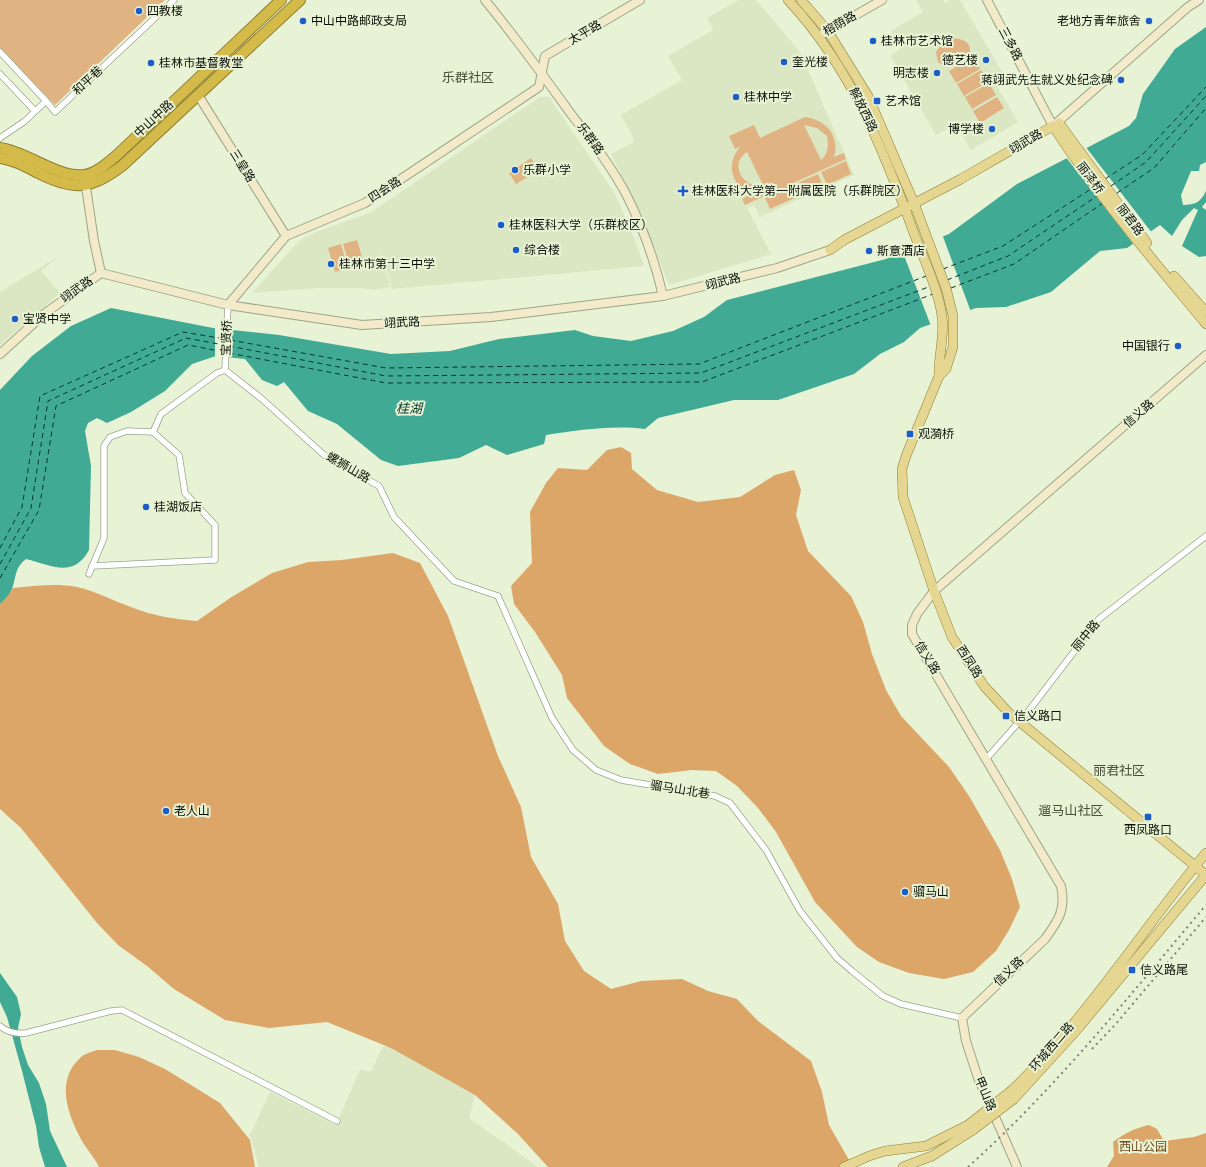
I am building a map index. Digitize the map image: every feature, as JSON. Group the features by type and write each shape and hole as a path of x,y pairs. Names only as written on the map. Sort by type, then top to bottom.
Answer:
{"highway":[{"name":"中山中路","path":"85,175 103,167 116,156 281,0"},
{"name":"中山中路","path":"0,158 19,163 53,180 68,184 85,186 103,180 123,165 300,0"},
{"path":"0,148 23,153 56,170 70,174 85,175"}],"main road":[{"name":"解放西路","path":"788,0 823,33"},
{"name":"解放西路","path":"801,0 868,96 911,208 924,229 950,300 954,330"},
{"name":"三多路","path":"1058,127 1072,149"},
{"name":"翊武路","path":"830,250 846,245 911,208 964,184 1058,127"},
{"name":"丽泽桥","path":"1072,149 1142,242"},
{"name":"解放西路","path":"911,208 914,232 940,303 943,330"},
{"name":"丽君路","path":"1142,242 1206,312"},
{"name":"丽君路","path":"1142,242 1206,324"},
{"name":"西凤路","path":"939,376 938,366 943,330"},
{"name":"西凤路","path":"954,330 950,358 946,369 939,376 902,469 902,484 910,520 934,591 952,637 995,700 1196,865 1206,875"},
{"name":"环城西二路","path":"1012,1095 1070,1027 1206,854"},
{"name":"环城西二路","path":"904,1167 932,1156 1012,1095 1075,1032 1206,875"},
{"name":"环城西二路","path":"844,1167 885,1151 926,1146 970,1127"}],"street":[{"name":"和平巷","path":"46,101 55,112 174,0"},
{"name":"乐群路","path":"485,0 542,73 604,158 627,195 644,234 657,270 664,296"},
{"name":"太平路","path":"542,73 545,56 640,0"},
{"name":"榕荫路","path":"823,33 882,0"},
{"name":"三多路","path":"987,0 1058,127"},
{"name":"翊武路","path":"1058,127 1188,7 1199,0"},
{"path":"0,52 46,101 25,121 0,138"},
{"name":"四会路","path":"228,305 286,236 371,199 539,87 542,73"},
{"path":"0,74 35,111"},
{"name":"三皇路","path":"198,95 286,236"},
{"path":"85,175 85,186 101,273"},
{"name":"翊武路","path":"0,354 44,314 101,273 228,305 362,325 491,317 664,296 777,268 830,250"},
{"name":"宝贤桥","path":"226,370 228,305"},
{"name":"信义路","path":"962,1018 1045,939 1055,926 1062,912 1064,899 1061,886 987,758 912,634 912,625 917,614 934,591 1206,355"},
{"path":"153,432 161,414 217,373 226,370"},
{"name":"螺狮山路","path":"226,370 262,399 324,455 379,486 394,517 454,581"},
{"path":"89,574 92,566 104,538 104,446 110,437 127,431 153,432 179,455 185,493 215,525 216,560 92,566"},
{"name":"丽中路","path":"987,758 1020,722 1099,619 1206,536"},
{"name":"骝马山北巷","path":"454,581 498,596 552,718 573,750 596,770 621,780 715,796 730,803 766,850 800,911 822,940 852,972 883,996 901,1004 962,1018"},
{"path":"0,1026 7,1031 16,1034 26,1033 111,1011 122,1010 337,1121"},
{"name":"甲山路","path":"962,1018 966,1041 978,1078 1017,1167"}],"shaded area":[{"path":"0,0 165,0 55,105 0,48"},
{"name":"桂林中学","path":"739,0 756,0 800,52 854,175 760,217 754,205 747,208 771,254 669,285 643,220 611,154 634,142 633,137 621,115 682,80 668,56 713,30 707,18"},
{"path":"916,0 943,0 945,3 951,0 960,0 1002,72 992,78 1018,122 971,150 956,124 936,135 890,56 901,49 891,31 923,12"},
{"path":"952,38 963,40 969,45 970,51 968,57 963,63 956,66 947,66 938,62 936,52 940,46"},
{"path":"973,57 980,69 956,83 949,71"},
{"path":"981,70 988,82 964,96 957,84"},
{"path":"989,83 996,95 972,109 965,97"},
{"name":"桂林医科大学（乐群校区）","path":"540,97 549,97 615,194 644,266 392,289 376,235 390,287 374,290 359,288 317,288 252,293 300,240 316,232 370,213"},
{"path":"997,97 1004,108 980,123 973,111"},
{"path":"805,117 819,121 830,130 835,142 834,157 844,153 846,159 778,190 789,185 795,198 770,209 764,196 745,205 742,199 751,194 739,185 732,173 733,159 741,146 735,149 729,136 754,125 760,138","holes":["804,125 817,128 827,136 827,150 821,160","747,152 764,187 749,183 740,174 739,163"]},
{"path":"531,158 539,170 516,184 509,173"},
{"path":"846,161 851,174 827,185 821,172"},
{"path":"818,174 823,186 799,197 793,185"},
{"path":"357,240 364,264 350,268 343,244"},
{"path":"341,244 348,269 335,272 328,248"},
{"name":"宝贤中学","path":"59,256 41,271 60,293 0,345 0,292"},
{"path":"394,1040 478,1084 469,1118 538,1167 259,1167 250,1135 270,1092 336,1125 360,1069 371,1072 382,1048"}],"green space":[{"path":"621,447 631,453 632,469 657,490 698,502 740,497 775,475 794,470 801,490 796,515 808,551 851,596 863,622 872,654 886,690 901,716 949,767 969,796 1000,850 1012,879 1020,907 1009,930 996,951 973,972 944,979 909,973 879,962 857,947 815,902 776,832 758,808 737,786 716,771 692,770 658,774 630,764 604,746 567,698 562,675 535,632 514,604 511,586 532,563 530,512 546,483 558,468 587,470 607,450"},
{"path":"393,553 420,563 448,616 498,756 521,807 531,857 558,904 565,941 584,971 611,989 641,981 682,979 708,991 737,999 758,1021 811,1061 822,1092 829,1125 853,1167 548,1167 518,1134 475,1095 391,1048 327,1022 269,1028 225,1020 174,989 147,966 118,945 97,923 21,828 0,809 0,604 13,588 53,585 77,587 147,613 197,621 230,598 272,573 308,562 342,560"},
{"path":"97,1050 115,1050 139,1057 165,1069 220,1103 250,1140 255,1167 99,1167 77,1131 72,1120 66,1098 68,1077 72,1067 82,1057"},
{"name":"西山公园","path":"1149,1125 1157,1129 1164,1141 1194,1137 1206,1133 1206,1167 1107,1167 1114,1156 1113,1142 1130,1131"}],"water":[{"name":"桂湖","path":"1206,27 1206,162 1200,165 1199,171 1191,171 1181,195 1183,205 1191,204 1200,200 1206,191 1206,202 1202,207 1206,210 1206,256 1199,257 1182,246 1198,210 1194,208 1182,220 1172,236 1160,225 1127,248 1100,251 1051,292 1006,307 976,308 920,328 904,342 880,354 854,374 778,400 734,400 658,418 645,429 607,428 546,435 544,444 507,455 486,445 459,458 398,466 381,460 337,424 308,411 284,382 277,386 262,380 245,359 216,356 192,364 165,391 131,412 107,423 97,418 88,423 85,431 91,466 89,550 83,559 69,567 61,568 26,559 18,568 11,591 0,604 0,390 32,356 71,326 111,308 213,328 279,335 391,354 450,351 499,339 575,330 593,336 631,341 673,331 704,317 727,300 886,259 949,234 1017,184 1129,126 1136,118 1143,94 1175,49"},
{"path":"0,973 17,997 21,1014 18,1028 22,1047 28,1065 39,1083 46,1104 50,1131 67,1167 45,1167 22,1071 7,1017 0,1002"}],"pier":[{"path":"1085,146 1152,233 1134,245 1065,156"},
{"path":"942,234 971,312 931,326 902,250"},
{"path":"215,326 229,327 227,359 215,357"}],"ferry route":[{"path":"1105,179 1142,155 1206,87"},
{"path":"1111,186 1146,162 1206,96"},
{"path":"1117,193 1154,168 1206,108"},
{"path":"943,269 1003,246 1091,189"},
{"path":"947,280 1008,256 1097,196"},
{"path":"951,288 1014,264 1103,203"},
{"path":"230,340 386,368 699,364 926,276"},
{"path":"229,346 386,376 701,373 931,286"},
{"path":"229,353 386,383 702,382 933,294"},
{"path":"0,548 22,507 40,396 183,332 225,339"},
{"path":"0,564 31,508 48,401 186,338 224,345"},
{"path":"0,578 39,510 56,406 188,345 224,352"}],"railway":[{"path":"968,1167 1032,1105 1092,1040 1206,905"},
{"path":"1092,1049 1115,1025 1206,917"}],"place":[{"name":"四教楼","path":"139,11"},
{"name":"中山中路邮政支局","path":"303,21"},
{"name":"老地方青年旅舍","path":"1149,21"},
{"name":"桂林市艺术馆","path":"873,41"},
{"name":"德艺楼","path":"986,60"},
{"name":"奎光楼","path":"784,62"},
{"name":"桂林市基督教堂","path":"151,63"},
{"name":"明志楼","path":"937,73"},
{"name":"蒋翊武先生就义处纪念碑","path":"1121,80"},
{"name":"桂林中学","path":"736,97"},
{"name":"艺术馆","path":"877,101"},
{"name":"博学楼","path":"992,129"},
{"name":"乐群小学","path":"515,170"},
{"name":"桂林医科大学第一附属医院（乐群院区）","path":"683,191"},
{"name":"桂林医科大学（乐群校区）","path":"501,225"},
{"name":"综合楼","path":"516,250"},
{"name":"斯意酒店","path":"869,251"},
{"name":"桂林市第十三中学","path":"331,264"},
{"name":"宝贤中学","path":"15,319"},
{"name":"中国银行","path":"1178,346"},
{"name":"观漪桥","path":"910,434"},
{"name":"桂湖饭店","path":"146,507"},
{"name":"信义路口","path":"1006,716"},
{"name":"老人山","path":"166,811"},
{"name":"西凤路口","path":"1148,817"},
{"name":"骝马山","path":"905,892"},
{"name":"信义路尾","path":"1132,970"}],"district":[{"name":"乐群社区","path":"468,78"},
{"name":"丽君社区","path":"1119,771"},
{"name":"遛马山社区","path":"1071,811"}]}
